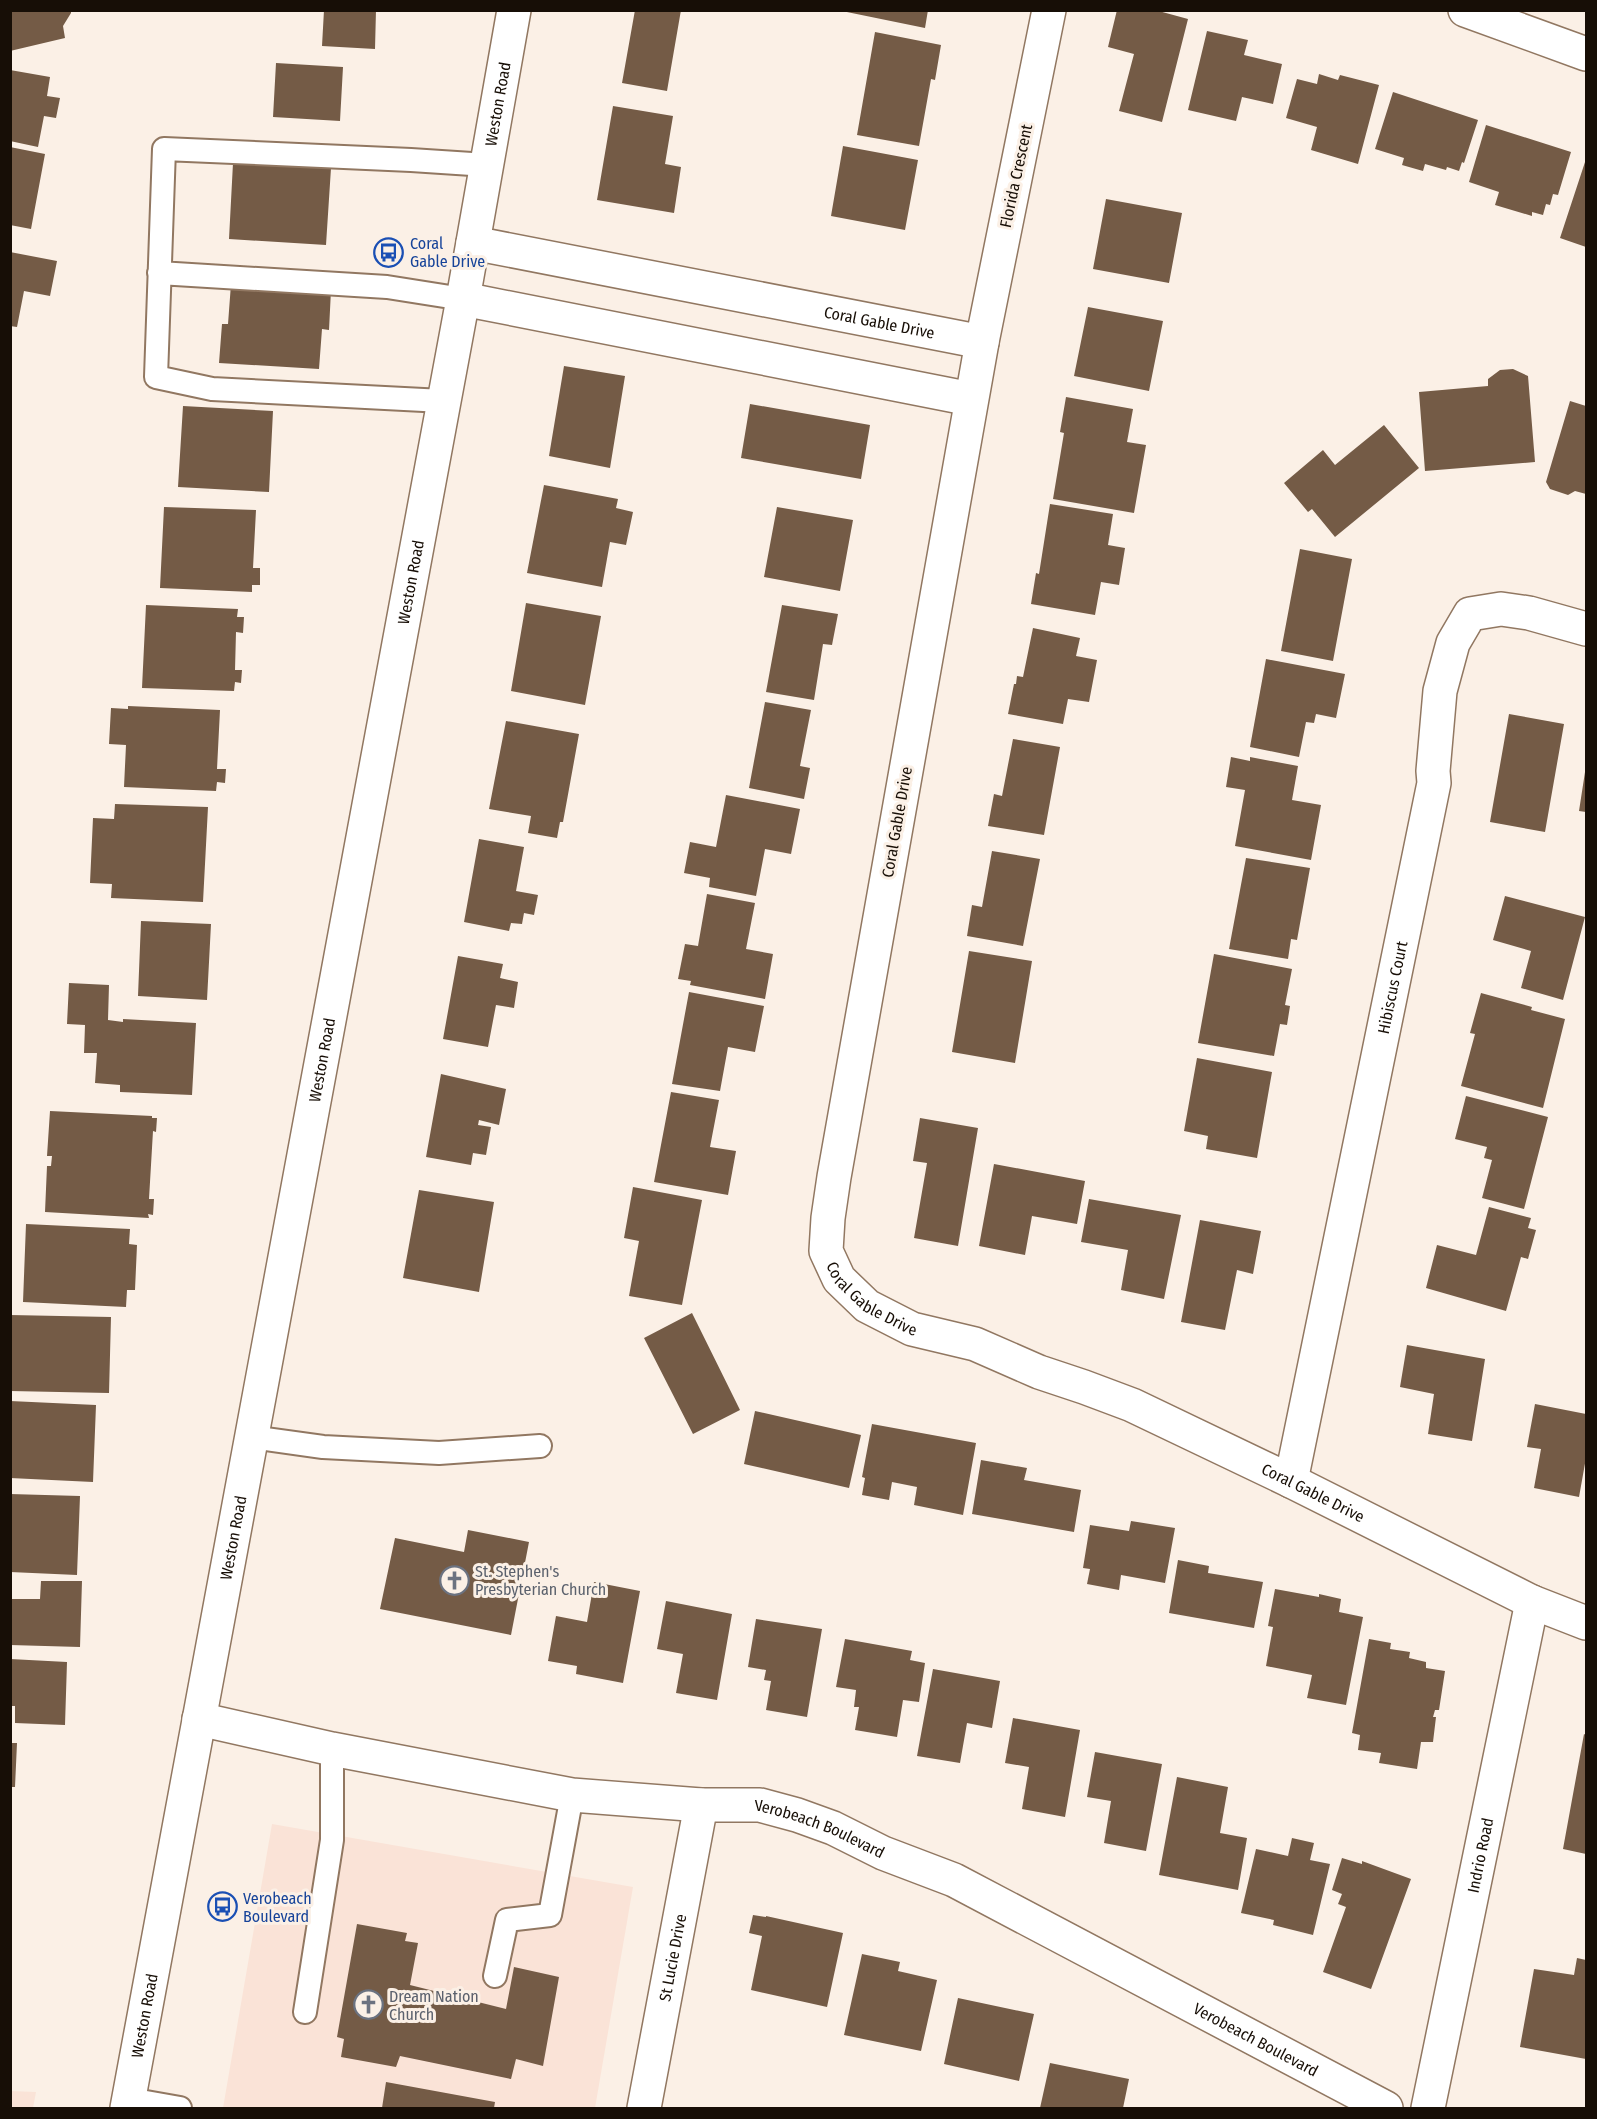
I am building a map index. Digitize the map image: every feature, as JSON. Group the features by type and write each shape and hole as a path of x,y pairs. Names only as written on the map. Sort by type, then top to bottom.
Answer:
{"street":[{"name":"Weston Road","path":"128,2104 463,299 514,10"},
{"name":"Florida Crescent","path":"982,342 1050,10"},
{"path":"1465,10 1587,54"},
{"name":"Coral Gable Drive","path":"473,243 982,342 836,1165 828,1218 826,1251 839,1279 867,1306 912,1329 975,1344 1039,1372 1132,1405 1291,1481 1532,1602 1587,1623"},
{"path":"463,299 971,399"},
{"name":"Hibiscus Court","path":"1291,1481 1434,783 1440,691 1453,643 1470,614 1501,609 1587,629"},
{"name":"Indrio Road","path":"1428,2109 1532,1602"},
{"name":"Verobeach Boulevard","path":"199,1719 332,1749 572,1795 701,1805 760,1805 797,1815 833,1828 883,1853 954,1880 1386,2109"},
{"name":"St Lucie Drive","path":"644,2109 701,1805"}],"lane":[{"path":"443,401 213,389 156,377 164,149 487,165"},
{"path":"159,273 387,287 463,299"},
{"path":"251,1437 323,1447 439,1453 540,1446"},
{"path":"305,2013 332,1840 332,1749"},
{"path":"495,1976 507,1920 550,1916 572,1795"},
{"path":"128,2104 180,2109"}],"shaded area":[{"path":"272,1824 633,1887 595,2108 223,2108"},
{"path":"10,2091 36,2092 33,2108 11,2108"}],"building":[{"path":"10,10 71,10 63,26 65,38 10,51"},
{"path":"324,10 376,10 375,49 322,46"},
{"path":"635,10 681,10 667,91 622,83"},
{"path":"837,10 928,10 925,28"},
{"path":"1117,10 1155,10 1188,19 1162,122 1119,111 1134,54 1108,47"},
{"path":"1207,31 1248,40 1244,55 1282,64 1273,104 1242,97 1236,121 1188,110"},
{"path":"875,32 941,45 935,80 931,79 919,146 857,135"},
{"path":"276,63 343,67 340,121 273,117"},
{"path":"10,70 50,77 47,96 60,98 56,118 44,116 38,147 10,141"},
{"path":"1319,74 1338,80 1340,75 1379,85 1358,164 1311,150 1317,127 1286,118 1297,79 1317,84"},
{"path":"1393,92 1478,120 1464,163 1462,162 1459,171 1425,164 1423,171 1402,165 1404,158 1375,149"},
{"path":"613,106 673,116 665,164 681,167 674,213 597,200"},
{"path":"1486,125 1571,152 1558,195 1553,194 1550,205 1546,204 1543,215 1532,212 1532,216 1495,205 1499,192 1469,182"},
{"path":"843,146 918,160 905,230 831,216"},
{"path":"10,147 45,154 31,229 10,225"},
{"path":"1586,159 1586,247 1560,238"},
{"path":"233,163 331,168 326,245 229,239"},
{"path":"1106,199 1182,213 1169,283 1093,269"},
{"path":"10,252 57,261 50,296 24,291 17,327 10,326"},
{"path":"231,284 331,290 329,330 322,329 319,369 219,363 222,324 228,324"},
{"path":"1088,307 1163,321 1149,391 1074,376"},
{"path":"564,366 625,376 610,468 549,456"},
{"path":"1513,369 1528,376 1535,462 1425,471 1419,392 1488,386 1488,379 1500,370"},
{"path":"1066,397 1133,409 1127,442 1146,445 1134,513 1053,499 1064,433 1060,432"},
{"path":"1570,401 1586,406 1586,494 1575,491 1568,495 1550,489 1546,482"},
{"path":"750,404 870,425 861,479 741,458"},
{"path":"183,406 273,411 269,492 178,487"},
{"path":"1384,425 1419,468 1335,537 1312,509 1308,512 1284,483 1323,450 1335,465"},
{"path":"544,485 618,499 616,508 633,512 626,545 610,542 602,587 527,573"},
{"path":"1050,504 1113,514 1108,545 1125,548 1119,585 1101,582 1095,615 1031,604 1036,573 1039,574"},
{"path":"164,507 256,510 253,568 260,568 260,585 252,585 252,592 160,588"},
{"path":"777,507 853,520 840,591 764,577"},
{"path":"1300,549 1352,559 1333,661 1281,651"},
{"path":"526,603 601,616 585,705 511,691"},
{"path":"146,605 238,609 237,617 244,617 243,633 236,632 235,670 242,670 241,683 235,682 234,691 142,688"},
{"path":"782,605 838,614 832,645 823,644 814,700 766,692"},
{"path":"1033,628 1080,638 1076,656 1097,660 1089,702 1068,699 1063,724 1008,714 1017,676 1023,677"},
{"path":"1266,659 1345,674 1336,718 1316,714 1314,723 1306,722 1299,757 1250,747"},
{"path":"765,702 811,710 800,766 810,768 804,799 749,788"},
{"path":"128,706 220,710 217,769 226,769 225,783 217,782 216,791 124,787 126,745 109,744 111,708 128,709"},
{"path":"1509,714 1564,724 1545,832 1490,822"},
{"path":"506,721 579,734 563,822 560,822 557,838 528,833 531,816 489,809"},
{"path":"1013,739 1060,747 1044,835 988,826 994,794 1002,796"},
{"path":"1231,757 1250,761 1250,757 1298,766 1292,800 1321,805 1311,860 1235,846 1245,790 1226,787"},
{"path":"1586,772 1586,812 1579,811"},
{"path":"726,795 800,809 791,854 765,849 756,896 709,887 710,878 684,873 690,842 716,847"},
{"path":"115,804 208,807 203,902 111,898 112,884 90,883 93,818 114,819"},
{"path":"479,839 524,847 516,891 538,895 534,915 524,913 522,924 511,923 509,931 464,922"},
{"path":"992,851 1040,859 1023,946 967,936 972,905 982,907"},
{"path":"1246,858 1310,868 1297,940 1291,939 1288,959 1229,949"},
{"path":"707,894 755,903 746,949 773,954 765,999 690,985 691,981 678,979 685,944 698,946"},
{"path":"1505,896 1585,917 1563,1000 1521,988 1531,951 1493,940"},
{"path":"141,921 211,924 207,1000 138,996"},
{"path":"969,951 1032,961 1015,1063 952,1052"},
{"path":"1214,954 1292,969 1285,1005 1290,1006 1287,1025 1280,1024 1274,1056 1198,1043"},
{"path":"458,956 503,964 500,978 518,982 514,1008 496,1005 488,1047 443,1039"},
{"path":"69,983 109,985 108,1020 196,1023 192,1095 120,1092 120,1085 95,1083 97,1053 84,1053 85,1025 67,1024"},
{"path":"689,992 764,1006 755,1052 728,1047 720,1091 672,1084"},
{"path":"1481,993 1565,1019 1543,1108 1461,1086 1475,1034 1470,1033"},
{"path":"1197,1058 1272,1072 1257,1158 1206,1149 1208,1136 1184,1131"},
{"path":"441,1074 506,1089 499,1125 479,1120 478,1125 491,1127 486,1155 473,1153 471,1165 426,1157"},
{"path":"671,1092 719,1100 710,1147 736,1151 728,1195 654,1182"},
{"path":"1466,1096 1548,1117 1524,1209 1482,1198 1492,1160 1484,1158 1487,1147 1455,1139"},
{"path":"50,1111 157,1118 156,1132 153,1131 149,1199 154,1199 153,1215 148,1214 149,1218 45,1212 47,1166 51,1166 52,1156 47,1156"},
{"path":"920,1118 978,1128 958,1246 914,1238 927,1163 913,1161"},
{"path":"994,1164 1085,1181 1077,1224 1032,1216 1025,1255 979,1246"},
{"path":"633,1187 702,1200 682,1305 629,1296 639,1241 624,1238"},
{"path":"419,1190 494,1202 479,1292 403,1278"},
{"path":"1089,1199 1181,1215 1164,1299 1121,1290 1128,1250 1081,1242"},
{"path":"1489,1207 1531,1218 1528,1228 1536,1230 1528,1259 1521,1257 1506,1311 1426,1288 1437,1245 1476,1255"},
{"path":"1200,1220 1261,1231 1253,1274 1237,1270 1225,1330 1181,1322"},
{"path":"26,1224 130,1229 129,1244 137,1245 135,1290 127,1290 126,1307 23,1302"},
{"path":"692,1313 740,1410 693,1434 644,1338"},
{"path":"10,1315 111,1317 109,1393 10,1391"},
{"path":"1407,1345 1485,1359 1472,1441 1428,1434 1434,1394 1400,1387"},
{"path":"10,1401 96,1405 93,1482 10,1478"},
{"path":"1535,1404 1586,1414 1586,1458 1579,1497 1534,1488 1541,1449 1527,1447"},
{"path":"755,1411 861,1435 849,1488 744,1464"},
{"path":"872,1424 976,1443 963,1515 914,1505 917,1487 892,1482 889,1500 862,1495 865,1478 862,1477"},
{"path":"981,1460 1027,1468 1024,1480 1081,1490 1074,1532 972,1514"},
{"path":"10,1494 80,1496 77,1575 10,1572"},
{"path":"1131,1521 1175,1528 1165,1583 1121,1575 1119,1590 1087,1584 1090,1569 1083,1568 1090,1525 1129,1531"},
{"name":"St. Stephen's Presbyterian Church","path":"468,1530 529,1542 511,1635 380,1609 395,1538 464,1552"},
{"path":"1178,1560 1209,1566 1208,1573 1263,1582 1254,1628 1169,1613"},
{"path":"41,1581 82,1581 80,1647 10,1645 10,1599 40,1599"},
{"path":"594,1582 640,1591 623,1683 576,1674 577,1666 548,1661 556,1616 587,1622"},
{"path":"1275,1589 1341,1599 1339,1612 1363,1617 1346,1705 1307,1698 1312,1675 1266,1666 1273,1627 1268,1626"},
{"path":"666,1601 732,1614 717,1700 676,1693 683,1654 657,1649"},
{"path":"756,1619 822,1629 807,1717 766,1710 771,1681 764,1680 766,1670 748,1667"},
{"path":"845,1639 912,1651 910,1660 925,1663 919,1702 903,1700 897,1737 855,1730 859,1707 854,1707 856,1690 836,1687"},
{"path":"1369,1639 1391,1643 1390,1649 1410,1652 1409,1658 1426,1662 1426,1668 1445,1671 1439,1710 1435,1710 1433,1717 1436,1717 1433,1742 1421,1742 1417,1769 1379,1763 1381,1753 1358,1750 1360,1735 1352,1733"},
{"path":"10,1659 67,1662 65,1725 15,1723 15,1706 10,1706"},
{"path":"933,1669 1000,1681 992,1728 967,1723 960,1763 917,1756"},
{"path":"1013,1718 1080,1730 1065,1817 1022,1809 1029,1767 1005,1763"},
{"path":"1584,1734 1586,1735 1586,1854 1563,1849"},
{"path":"10,1743 17,1743 15,1787 10,1787"},
{"path":"1095,1752 1162,1764 1146,1851 1104,1843 1111,1801 1087,1797"},
{"path":"1177,1777 1228,1787 1220,1833 1247,1838 1238,1890 1159,1875"},
{"path":"1292,1838 1314,1843 1310,1860 1330,1864 1313,1935 1273,1925 1274,1920 1241,1913 1256,1849 1288,1856"},
{"path":"1342,1858 1362,1864 1362,1861 1411,1879 1371,1989 1323,1972 1346,1907 1338,1904 1342,1894 1332,1890"},
{"path":"753,1915 843,1933 827,2007 751,1990 762,1936 749,1933"},
{"path":"357,1924 407,1933 405,1941 418,1943 410,1985 506,2009 514,1967 559,1977 543,2066 516,2059 511,2079 400,2056 396,2067 341,2057 344,2039 337,2037"},
{"path":"862,1954 900,1962 898,1971 937,1980 921,2051 844,2035"},
{"path":"1577,1958 1586,1960 1586,2059 1520,2047 1534,1969 1574,1975"},
{"path":"958,1998 1034,2014 1019,2081 944,2064"},
{"path":"1050,2063 1129,2079 1123,2108 1040,2108"},
{"path":"386,2082 495,2102 494,2108 382,2108"}],"place":[{"name":"Coral Gable Drive","path":"389,252"},
{"name":"St. Stephen's Presbyterian Church","path":"454,1580"},
{"name":"Verobeach Boulevard","path":"222,1907"},
{"name":"Dream Nation Church","path":"368,2005"}]}
